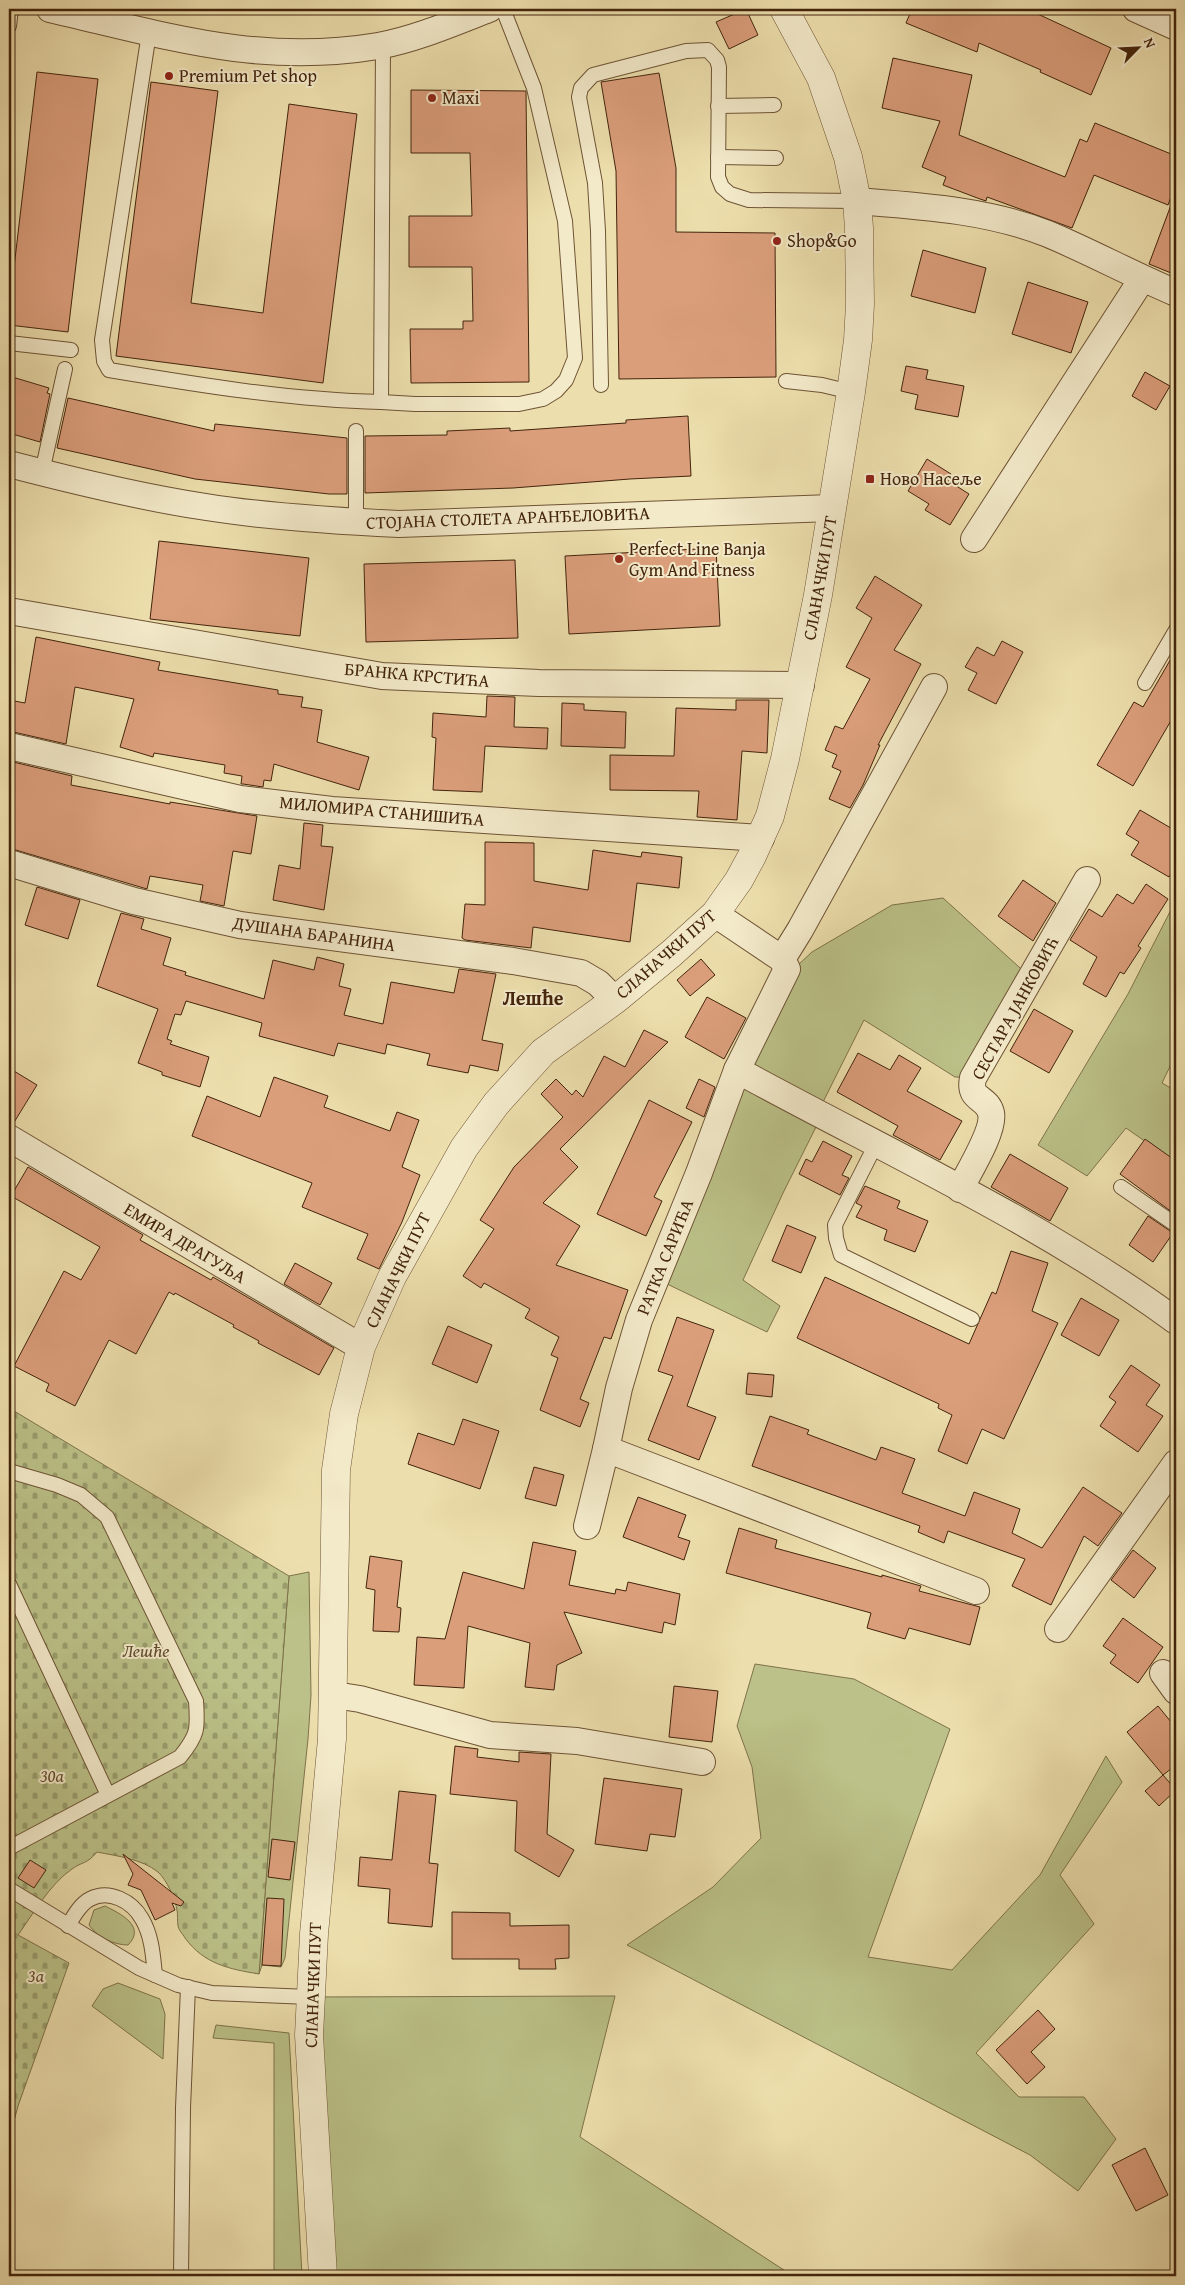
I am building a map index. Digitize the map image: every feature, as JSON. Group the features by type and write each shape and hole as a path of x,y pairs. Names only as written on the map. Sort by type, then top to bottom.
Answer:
{"street":[{"path":"50,9 211,46 266,52 334,51 383,44 436,29 489,9"},
{"name":"СЛАНАЧКИ ПУТ","path":"323,2276 309,2034 310,1997 332,1739 336,1470 344,1414 361,1347 392,1277 464,1148 518,1078 543,1052 614,1000 672,954 715,914 739,880 761,838 778,792 801,685 818,595 858,340 860,304 859,228 857,201 848,157 831,105 808,51 784,9"},
{"path":"1136,9 1176,27"},
{"path":"857,201 917,205 999,220 1047,234 1176,293"},
{"path":"974,539 1142,279"},
{"name":"СТОЈАНА СТОЛЕТА АРАНЂЕЛОВИЋА","path":"9,464 128,492 207,508 356,522 399,524 832,508"},
{"name":"БРАНКА КРСТИЋА","path":"9,611 382,676 539,683 801,685"},
{"path":"715,914 782,959 800,930 934,687"},
{"name":"МИЛОМИРА СТАНИШИЋА","path":"9,746 240,799 295,806 761,838"},
{"name":"ДУШАНА БАРАНИНА","path":"9,864 134,900 240,925 513,961 581,973 598,983 614,1000"},
{"name":"СЕСТАРА ЈАНКОВИЋ","path":"960,1189 988,1131 992,1116 986,1105 975,1096 971,1088 973,1078 1087,880"},
{"name":"РАТКА САРИЋА","path":"587,1526 619,1388 639,1320 699,1173 737,1070 785,978 788,969 782,959"},
{"path":"737,1070 960,1189 1083,1258 1176,1321"},
{"name":"ЕМИРА ДРАГУЉА","path":"9,1138 361,1347"},
{"path":"606,1448 976,1591"},
{"path":"1058,1629 1176,1463"},
{"path":"334,1695 360,1699 490,1735 577,1741 702,1762"}],"lane":[{"path":"9,26 11,9"},
{"path":"149,33 102,340 104,361 109,370 213,388 356,401 415,404 519,404 543,399 556,391 566,380 574,358 565,221 534,88 503,9"},
{"path":"381,402 383,44"},
{"path":"601,385 598,231 595,183 579,97 581,88 593,75 686,51 708,50 717,60 719,67 718,177 722,187 740,198 749,200 857,201"},
{"path":"718,106 774,105"},
{"path":"718,157 776,158"},
{"path":"9,343 71,350"},
{"path":"42,472 65,369"},
{"path":"786,381 822,384 851,392"},
{"path":"356,430 356,522"},
{"path":"1145,683 1176,630"},
{"path":"876,1144 835,1225 836,1238 841,1254 972,1319"},
{"path":"1121,1187 1176,1225"},
{"path":"9,1471 81,1495 107,1517 196,1701 197,1720 194,1740 180,1756 9,1848"},
{"path":"9,1584 108,1794"},
{"path":"9,1889 68,1926 155,1976 212,1993 310,1997"},
{"path":"68,1926 89,1899 110,1895 130,1904 142,1918 152,1943 155,1976"},
{"path":"181,2276 183,2108 188,1987"}],"green space":[{"path":"943,898 1030,977 973,1078 955,1077 864,1020 817,1114 737,1070 785,977 812,952 892,905"},
{"path":"1176,900 1176,1054 1162,1083 1176,1091 1176,1163 1126,1128 1087,1176 1038,1145 1128,994"},
{"path":"744,1087 817,1125 743,1280 780,1306 767,1332 665,1283"},
{"name":"Лешће","path":"9,1408 289,1576 259,1974 218,1964 192,1947 179,1929 174,1901 167,1885 158,1872 137,1861 97,1852 87,1861 64,1875 56,1883 18,1935 69,1963 18,2106 9,2140"},
{"path":"309,1572 311,1695 285,1958 281,1967 262,1965 259,1974 289,1576"},
{"path":"755,1664 854,1679 950,1729 868,1957 952,1970 1040,1875 1106,1756 1122,1782 1060,1875 1094,1924 976,2053 1019,2097 1084,2097 1116,2139 1078,2191 1030,2155 627,1945 713,1887 761,1838 752,1767 737,1726"},
{"path":"105,1906 123,1916 133,1926 133,1938 128,1945 106,1940 89,1925 94,1910"},
{"path":"118,1983 160,1999 165,2014 163,2059 92,2006 103,1989"},
{"path":"615,1996 580,2137 793,2276 323,2276 310,1997"},
{"path":"216,2025 289,2033 302,2276 274,2276 274,2043 213,2038"}],"building":[{"path":"746,9 758,35 729,49 716,22"},
{"path":"912,9 1027,9 1111,48 1091,95 1040,72 1041,70 979,43 977,52 906,23"},
{"path":"893,58 972,75 959,135 1065,177 1080,139 1087,142 1095,123 1176,156 1176,184 1168,205 1094,175 1072,228 987,197 986,201 943,185 946,177 922,167 940,121 882,108"},
{"path":"37,72 98,79 68,332 9,325 9,310"},
{"path":"659,73 676,168 676,232 775,233 776,377 619,379 616,171 601,82"},
{"path":"151,82 218,91 191,303 263,313 289,104 357,114 323,383 116,356"},
{"path":"411,90 526,91 529,382 411,383 410,329 463,329 463,321 473,321 472,267 409,267 409,216 472,216 470,153 411,153"},
{"path":"1174,197 1176,198 1176,275 1149,264"},
{"path":"923,250 986,268 975,313 911,296"},
{"path":"1028,282 1088,302 1071,353 1012,334"},
{"path":"906,366 928,370 926,379 964,386 958,417 915,409 918,395 901,391"},
{"path":"1145,372 1170,386 1156,410 1132,396"},
{"path":"9,376 49,388 47,393 50,394 40,442 9,433"},
{"path":"68,398 214,431 215,424 347,438 347,494 329,494 195,479 57,448"},
{"path":"688,416 691,476 513,488 365,493 365,436 447,435 447,431 510,428 510,431 626,423 626,420"},
{"path":"927,459 951,474 947,480 969,494 950,525 925,510 929,504 908,491"},
{"path":"159,541 309,558 300,636 150,619"},
{"path":"716,548 720,626 569,634 565,556"},
{"path":"515,560 518,638 366,642 364,564"},
{"path":"875,576 922,605 894,650 921,664 878,745 880,745 863,785 850,808 829,799 841,771 832,767 837,755 825,750 835,726 843,729 870,679 846,667 872,618 856,608"},
{"path":"36,637 160,662 158,670 278,690 278,694 303,697 301,707 322,710 317,742 369,757 359,790 274,764 271,781 264,780 263,787 241,784 242,776 224,773 225,765 154,753 153,757 120,747 134,699 75,687 66,744 9,731 9,700 25,703"},
{"path":"1002,641 1023,652 996,704 968,690 977,673 965,667 977,647 994,656"},
{"path":"1176,650 1176,712 1133,786 1097,765 1134,702 1143,707"},
{"path":"487,696 515,697 514,727 548,728 547,749 485,746 482,792 433,790 436,738 432,737 433,713 486,717"},
{"path":"736,700 769,700 767,753 742,751 737,820 697,817 699,791 610,790 610,755 674,756 676,708 736,710"},
{"path":"562,703 584,704 584,710 626,712 625,748 561,746"},
{"path":"9,761 72,776 71,785 170,804 170,802 257,816 251,854 233,851 224,906 200,901 203,885 150,876 147,889 9,848"},
{"path":"1140,810 1176,831 1176,864 1169,877 1131,855 1139,842 1126,834"},
{"path":"304,823 323,825 321,846 333,847 324,910 273,900 279,865 300,869"},
{"path":"485,842 534,843 534,881 588,890 593,850 641,857 642,852 682,857 679,888 637,883 630,942 533,927 531,948 465,940 462,938 465,904 485,905"},
{"path":"1023,880 1056,903 1033,941 998,916"},
{"path":"1146,884 1168,899 1138,946 1141,948 1124,974 1120,972 1106,997 1083,984 1097,957 1070,940 1089,909 1102,917 1117,894 1133,904"},
{"path":"37,887 80,900 68,939 25,925"},
{"path":"121,913 144,919 141,929 171,938 163,965 186,972 185,975 264,999 273,960 314,970 317,957 344,964 339,986 351,989 344,1015 383,1024 391,982 454,993 459,969 496,974 482,1040 503,1044 498,1071 470,1065 468,1073 427,1065 430,1054 387,1044 385,1054 338,1043 334,1056 259,1036 262,1023 186,1001 181,1015 175,1014 167,1039 172,1041 170,1044 209,1057 200,1087 162,1075 162,1072 138,1063 158,1009 97,986"},
{"path":"701,959 715,975 690,996 677,980"},
{"path":"707,997 746,1018 724,1059 685,1037"},
{"path":"1034,1009 1073,1031 1049,1073 1010,1051"},
{"path":"644,1030 668,1042 560,1149 578,1167 543,1203 580,1226 556,1265 628,1290 611,1339 604,1337 580,1399 589,1403 580,1427 540,1410 558,1358 551,1355 559,1337 525,1318 530,1309 484,1283 481,1288 463,1276 494,1229 480,1220 514,1167 563,1117 541,1094 556,1079 572,1095 576,1090 583,1097 604,1056 625,1067"},
{"path":"858,1053 890,1070 899,1055 921,1068 907,1091 962,1121 940,1160 893,1135 898,1126 837,1092"},
{"path":"9,1068 37,1085 13,1124 9,1123"},
{"path":"274,1077 328,1096 324,1107 390,1131 397,1112 419,1120 402,1167 420,1175 402,1222 379,1269 357,1259 368,1234 302,1207 312,1183 192,1136 207,1096 260,1117"},
{"path":"699,1079 715,1087 704,1117 686,1108"},
{"path":"649,1100 692,1122 654,1197 662,1201 646,1236 597,1214"},
{"path":"1145,1139 1176,1161 1176,1215 1120,1174"},
{"path":"823,1141 852,1156 842,1175 849,1178 840,1195 799,1174 806,1159 812,1162"},
{"path":"1010,1154 1068,1188 1050,1221 991,1187"},
{"path":"28,1167 143,1235 140,1240 211,1280 213,1277 334,1348 319,1375 258,1343 259,1341 233,1327 234,1325 175,1293 174,1295 169,1292 136,1354 109,1340 75,1406 46,1391 49,1384 14,1366 64,1271 81,1280 100,1247 11,1196"},
{"path":"865,1186 900,1201 897,1208 928,1221 915,1252 884,1240 887,1230 856,1217 862,1206 856,1203"},
{"path":"1148,1216 1173,1233 1153,1262 1129,1245"},
{"path":"787,1225 816,1237 801,1273 772,1261"},
{"path":"1011,1251 1048,1263 1032,1311 1058,1323 1004,1439 982,1429 967,1464 938,1451 952,1415 938,1408 939,1404 797,1338 825,1277 969,1344 992,1292 996,1294"},
{"path":"295,1263 332,1283 320,1305 284,1284"},
{"path":"1081,1298 1119,1320 1099,1356 1061,1335"},
{"path":"677,1317 714,1330 687,1406 716,1417 699,1460 648,1440 673,1376 658,1371"},
{"path":"448,1326 492,1345 477,1383 432,1364"},
{"path":"1131,1365 1160,1385 1146,1405 1163,1416 1138,1452 1100,1426 1116,1402 1109,1397"},
{"path":"748,1373 774,1375 772,1397 746,1394"},
{"path":"770,1416 809,1430 807,1434 876,1460 881,1447 915,1459 902,1493 965,1516 974,1492 1020,1509 1012,1533 1042,1548 1083,1487 1122,1513 1098,1546 1084,1536 1051,1605 1012,1586 1025,1559 948,1531 944,1543 918,1532 920,1526 752,1466"},
{"path":"463,1419 499,1431 480,1489 408,1464 418,1433 454,1445"},
{"path":"534,1467 564,1475 556,1506 525,1498"},
{"path":"638,1497 686,1515 678,1537 690,1541 684,1560 623,1537"},
{"path":"739,1528 777,1540 775,1548 921,1586 919,1591 980,1607 970,1645 909,1628 905,1639 867,1628 871,1613 726,1573"},
{"path":"533,1542 576,1551 569,1585 615,1594 616,1589 626,1591 628,1582 680,1594 675,1625 664,1622 662,1633 564,1612 582,1653 557,1665 554,1690 525,1687 530,1643 468,1626 464,1688 414,1685 417,1637 445,1639 463,1572 524,1589"},
{"path":"1133,1550 1156,1568 1134,1598 1111,1580"},
{"path":"370,1556 402,1561 397,1607 401,1608 399,1632 373,1631 375,1590 366,1588"},
{"path":"1123,1618 1163,1647 1138,1683 1110,1663 1116,1655 1103,1646"},
{"path":"674,1686 718,1691 712,1742 669,1737"},
{"path":"1158,1706 1176,1728 1176,1765 1163,1775 1127,1732"},
{"path":"455,1746 478,1749 477,1757 519,1762 519,1752 551,1754 547,1834 574,1850 559,1877 515,1851 517,1801 450,1794"},
{"path":"1163,1775 1176,1790 1159,1806 1145,1791"},
{"path":"604,1778 682,1789 675,1837 650,1834 647,1851 595,1844"},
{"path":"399,1791 436,1795 429,1863 438,1864 432,1927 388,1923 390,1889 358,1886 360,1857 392,1860"},
{"path":"272,1839 295,1842 290,1880 268,1877"},
{"path":"123,1854 184,1902 181,1906 172,1903 175,1910 155,1920 141,1890 128,1885 133,1874"},
{"path":"30,1860 46,1870 34,1888 18,1878"},
{"path":"267,1898 284,1899 281,1966 262,1965"},
{"path":"452,1912 510,1913 510,1926 569,1925 569,1958 555,1959 556,1969 519,1969 519,1959 452,1959"},
{"path":"1038,2010 1055,2029 1031,2052 1045,2067 1027,2084 996,2050"},
{"path":"1145,2148 1168,2195 1136,2211 1112,2165"}],"place":[{"name":"Premium Pet shop","path":"169,76"},
{"name":"Maxi","path":"432,98"},
{"name":"Shop&Go","path":"777,241"},
{"name":"Ново Насеље","path":"870,479"},
{"name":"Perfect Line Banja Gym And Fitness","path":"619,559"}],"district":[{"name":"Лешће","path":"533,998"}],"park label":[{"name":"30a","path":"52,1776"},
{"name":"3a","path":"36,1976"}]}
